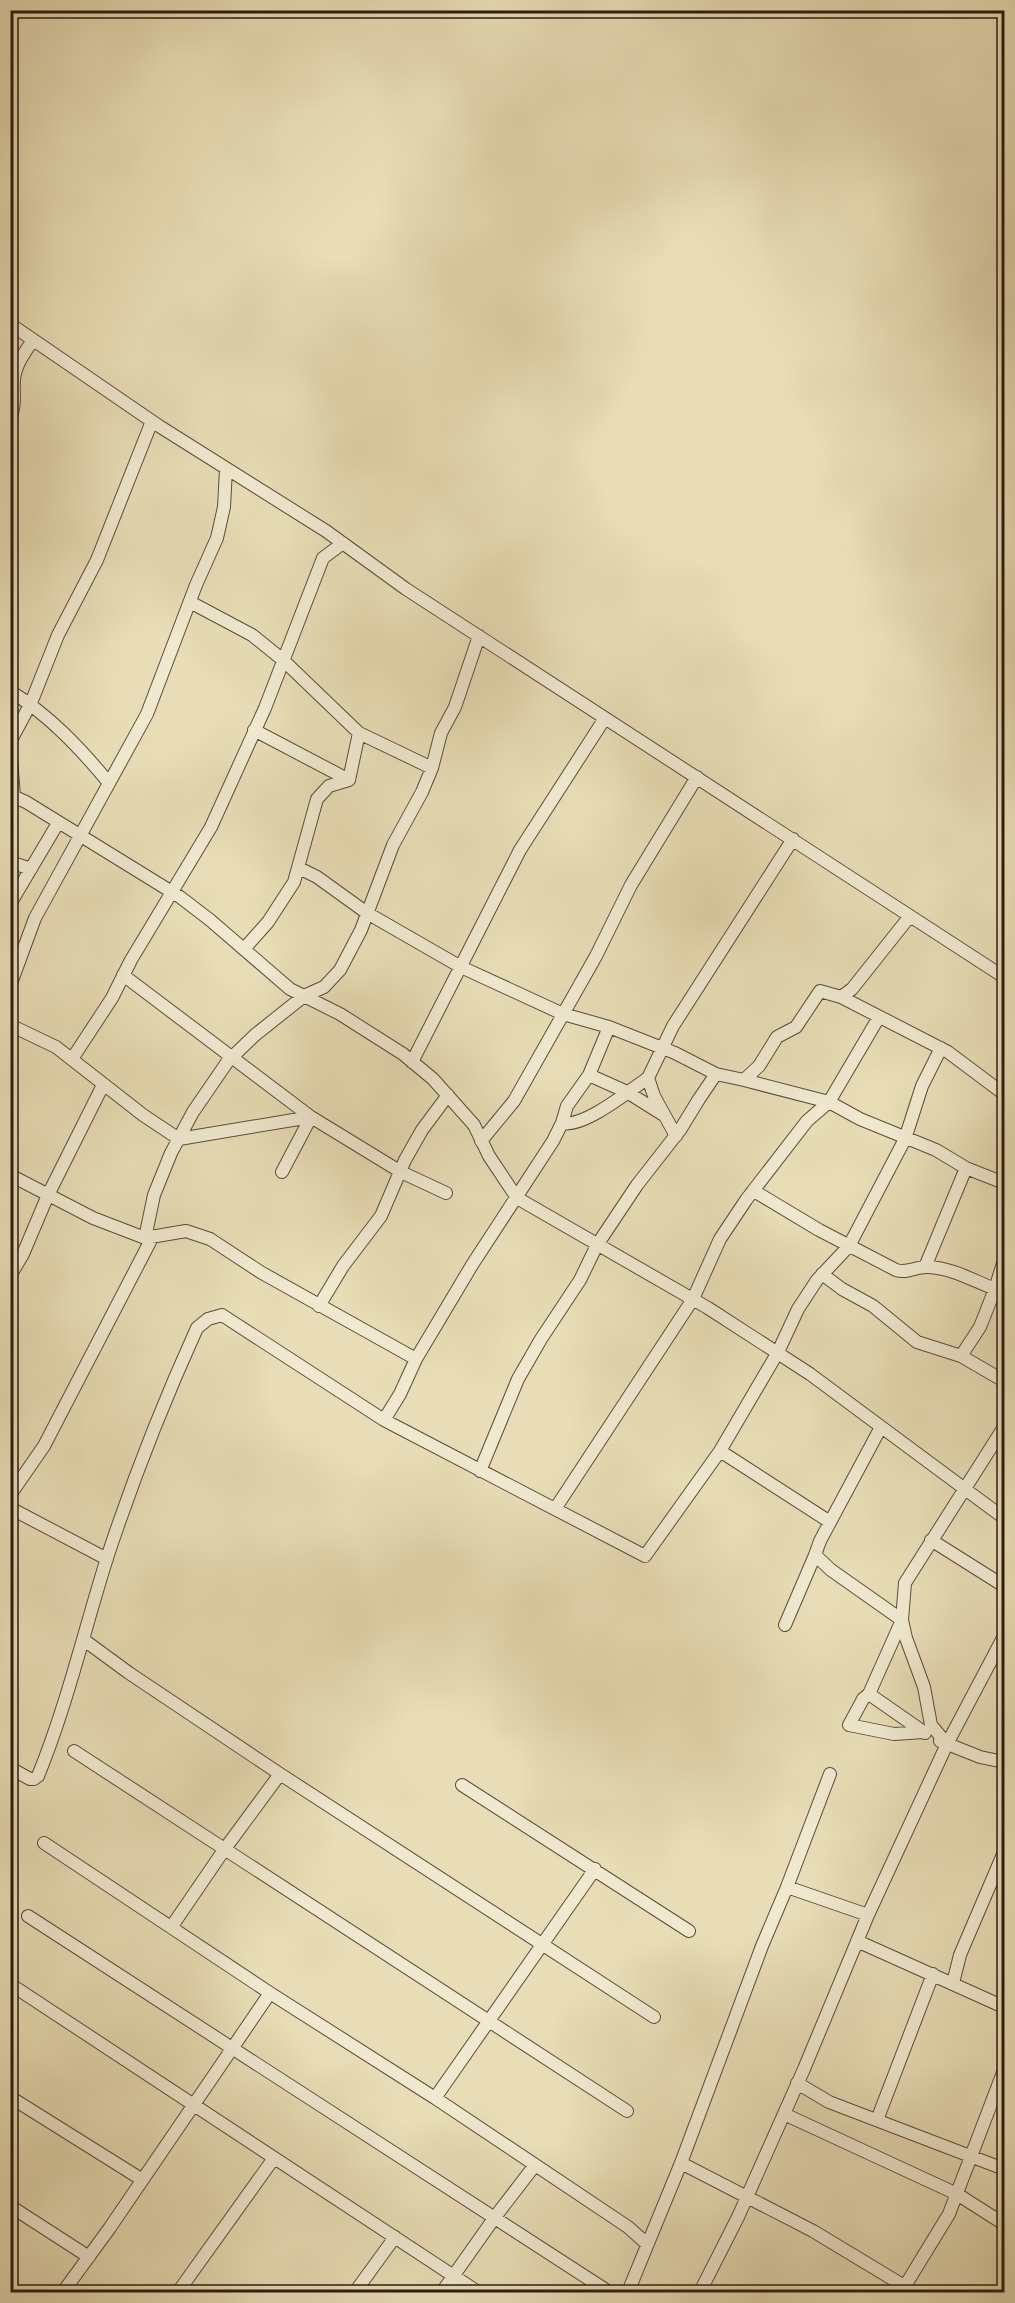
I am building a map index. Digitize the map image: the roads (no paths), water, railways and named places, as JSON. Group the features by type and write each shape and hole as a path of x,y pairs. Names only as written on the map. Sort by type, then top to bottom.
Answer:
{"street":[{"path":"10,324 152,422 343,543 405,589 1005,977"},
{"path":"10,419 15,407 14,378 18,362 33,340"},
{"path":"10,742 30,704 58,635 97,560 152,422"},
{"path":"10,986 35,918 147,714 217,538 224,507 226,469"},
{"path":"72,1059 112,998 123,975 211,827 254,730 323,558 343,543"},
{"path":"190,602 252,635 283,660 359,733 432,768"},
{"path":"10,1495 44,1446 149,1237 154,1195 193,1112 232,1057 255,1035 304,996 324,987 340,970 361,930 393,845 422,792 432,768 441,733 455,707 479,636"},
{"path":"10,691 30,704 78,746 109,783"},
{"path":"412,1062 520,850 605,718"},
{"path":"254,730 349,780"},
{"path":"349,780 359,733"},
{"path":"10,747 12,796 172,892 210,920 290,989 340,1014 412,1062 448,1095 474,1125 481,1142 517,1198 693,1299 778,1352 1005,1518"},
{"path":"481,1142 514,1101 596,956 631,885 697,777"},
{"path":"244,949 268,922 294,882 317,799 329,786 349,780"},
{"path":"10,904 58,823"},
{"path":"562,1123 569,1125 588,1118 648,1078 673,1026 793,839"},
{"path":"10,862 30,869"},
{"path":"299,868 317,877 367,913 461,967 563,1014 609,1027 716,1074 829,1102 904,1139 936,1150 966,1168 1005,1183"},
{"path":"841,997 852,989 910,916"},
{"path":"123,975 311,1117 401,1172 446,1193"},
{"path":"744,1080 759,1066 777,1037 796,1027 820,991 841,997 941,1048 1005,1094"},
{"path":"555,1509 693,1299 720,1239 807,1121 829,1102 879,1017"},
{"path":"10,1025 56,1047 143,1115 179,1138 311,1117"},
{"path":"384,1420 400,1394 416,1359 472,1265 517,1198 562,1123 567,1106 589,1075 609,1027"},
{"path":"10,1768 30,1779 38,1776 84,1640 107,1559 157,1419 197,1328 207,1318 222,1315 384,1420 645,1556 720,1451 778,1352 798,1309 822,1274 849,1246 904,1139 922,1086 941,1048"},
{"path":"480,1471 518,1379 541,1339 580,1280 597,1245 637,1185 676,1136 716,1074"},
{"path":"589,1075 627,1092 665,1116"},
{"path":"648,1078 654,1096 676,1136"},
{"path":"10,1276 23,1254 48,1195 104,1085"},
{"path":"319,1306 343,1266 381,1216 422,1130 448,1095"},
{"path":"282,1172 311,1117"},
{"path":"925,1267 966,1168"},
{"path":"10,1175 93,1218 149,1237 186,1231 210,1239 262,1273 416,1359"},
{"path":"754,1191 849,1246 903,1272 925,1267 950,1269 1001,1290"},
{"path":"961,1356 1001,1290 1005,1260"},
{"path":"822,1274 842,1289 873,1306 917,1342 961,1356 1005,1381"},
{"path":"785,1625 820,1541 881,1427"},
{"path":"924,1732 894,1734 849,1725 868,1694 902,1620 905,1582 1005,1427"},
{"path":"720,1451 830,1522"},
{"path":"10,1508 107,1559"},
{"path":"931,1540 1005,1586"},
{"path":"815,1555 831,1570 902,1620 924,1687 931,1725 947,1744"},
{"path":"706,2290 784,2114 868,1914 947,1744 1005,1636"},
{"path":"84,1640 129,1673 280,1774 654,2018"},
{"path":"868,1694 924,1732 947,1744 980,1757 1005,1762"},
{"path":"74,1751 627,2111"},
{"path":"172,1926 280,1774"},
{"path":"628,2292 681,2163 762,1946 830,1774"},
{"path":"462,1785 689,1931"},
{"path":"44,1843 270,1993 435,2098 628,2227 647,2244"},
{"path":"953,1983 960,1955 1005,1852"},
{"path":"435,2098 595,1869"},
{"path":"787,1887 868,1914"},
{"path":"28,1916 609,2292"},
{"path":"857,1941 1005,2007"},
{"path":"877,2120 933,1974"},
{"path":"10,1984 478,2292"},
{"path":"63,2292 270,1993"},
{"path":"681,2163 813,2231 907,2290 949,2214 1005,2070"},
{"path":"797,2083 830,2102 1005,2169"},
{"path":"10,2097 141,2179"},
{"path":"784,2114 957,2194 1005,2224"},
{"path":"178,2292 274,2158"},
{"path":"442,2292 535,2165"},
{"path":"10,2206 89,2257"},
{"path":"355,2292 395,2236"}]}
